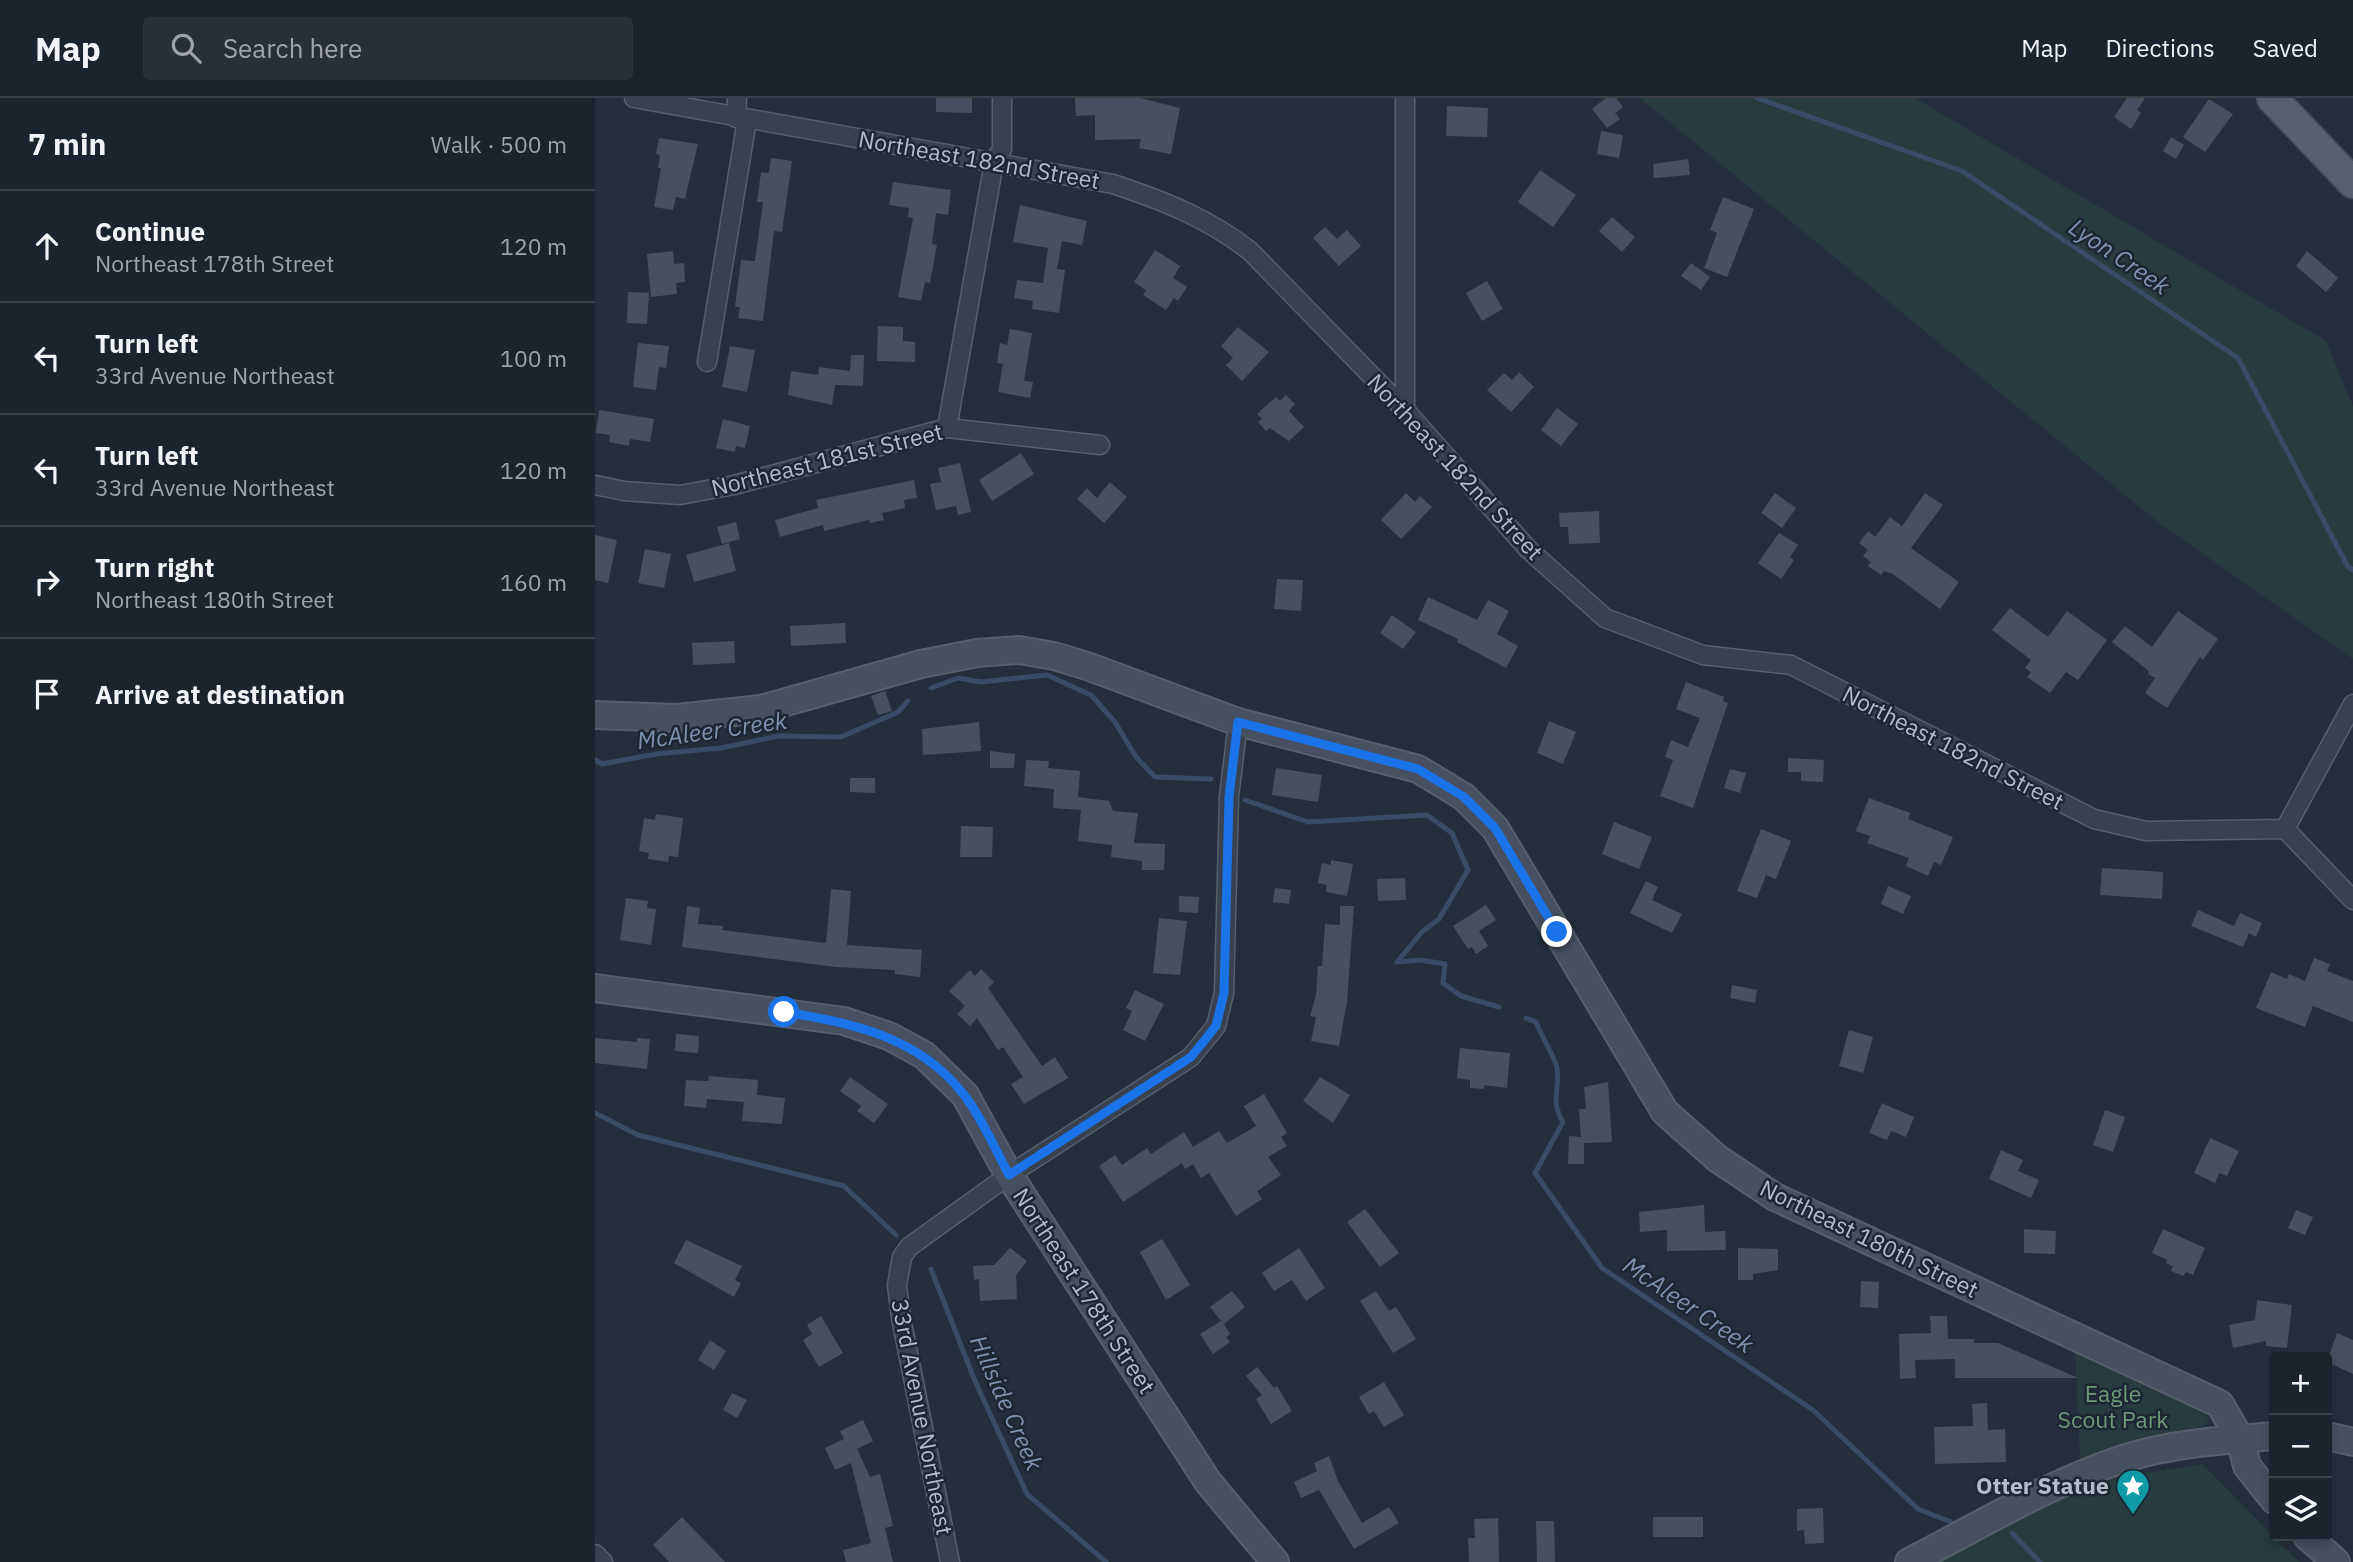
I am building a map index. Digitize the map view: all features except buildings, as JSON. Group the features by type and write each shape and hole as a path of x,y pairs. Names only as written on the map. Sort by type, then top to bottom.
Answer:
{"main road":[{"path":"2272,98 2353,183"}],"street":[{"name":"Northeast 182nd Street","path":"634,98 1113,184 1171,203 1222,229 1249,251 1405,410 1528,549 1605,618 1703,654 1791,665 2094,819 2146,831 2285,829"},
{"path":"707,362 742,119 737,98"},
{"path":"947,428 995,163 1002,149 1002,98"},
{"path":"1405,98 1405,410"},
{"name":"Northeast 181st Street","path":"595,485 624,491 680,495 734,485 947,428 1100,445"},
{"name":"Northeast 180th Street","path":"595,715 677,718 761,709 921,664 977,653 1019,650 1054,656 1087,666 1238,722 1418,769 1464,797 1495,828 1665,1112 1718,1159 1786,1202 2220,1404 2240,1439 2248,1466 2269,1493"},
{"path":"2353,704 2285,829 2353,900"},
{"name":"33rd Avenue Northeast","path":"950,1562 901,1318 898,1268 909,1247 1009,1175 1191,1057 1216,1026 1224,993 1230,789 1238,722"},
{"name":"Northeast 178th Street","path":"595,988 820,1017 889,1036 924,1055 965,1095 1009,1175 1208,1482 1275,1562"},
{"path":"1909,1562 2032,1496 2128,1458 2269,1436"},
{"path":"2332,1437 2353,1442"},
{"path":"2313,1541 2336,1562"},
{"path":"595,1554 603,1562"}],"green space":[{"path":"1640,98 1915,98 2326,341 2353,406 2353,659 2159,523"},
{"name":"Eagle Scout Park","path":"2075,1349 2201,1409 2209,1418 2206,1425 2130,1441 2080,1460"},
{"path":"2202,1464 2269,1532 2269,1541 2278,1541 2299,1562 1935,1562 2003,1518 2119,1477"}],"waterway":[{"name":"Lyon Creek","path":"1757,98 1962,171 2238,358 2348,567 2353,570"},
{"name":"McAleer Creek","path":"931,688 958,678 981,682 1047,675 1091,695 1115,722 1136,757 1155,777 1211,779"},
{"name":"McAleer Creek","path":"595,760 602,764 656,754 721,748 778,736 841,737 898,712 908,701"},
{"name":"McAleer Creek","path":"1245,800 1308,822 1427,815 1452,833 1468,870 1439,919 1422,932 1397,962 1420,960 1445,964 1443,983 1461,996 1499,1007"},
{"name":"McAleer Creek","path":"1526,1018 1536,1022 1556,1065 1556,1101 1563,1122 1535,1173 1602,1268 1813,1410 1918,1509 1951,1522"},
{"name":"Hillside Creek","path":"595,1113 638,1135 844,1186 896,1235"},
{"name":"Hillside Creek","path":"931,1269 975,1381 1027,1494 1106,1562"},
{"name":"McAleer Creek","path":"2012,1533 2040,1562"}],"place":[{"name":"Otter Statue","path":"2133,1516"}],"route":[{"path":"784,1012 844,1021 889,1036 924,1055 965,1095 1009,1175 1191,1057 1216,1026 1224,993 1229,797 1238,722 1418,769 1464,797 1495,828 1557,932"}]}
